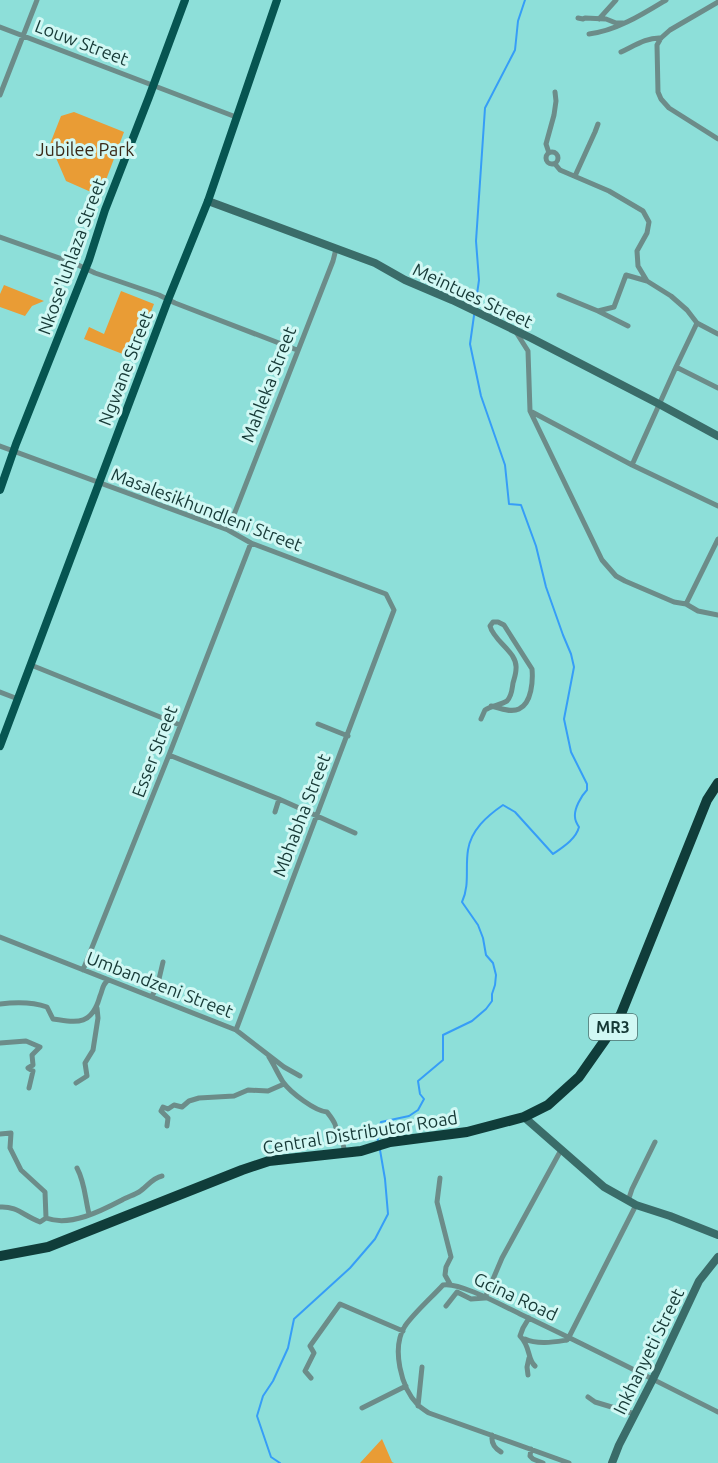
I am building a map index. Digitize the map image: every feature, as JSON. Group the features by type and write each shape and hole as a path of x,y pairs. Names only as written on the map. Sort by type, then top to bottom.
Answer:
{"highway":[{"name":"Central Distributor Road","path":"526,1119 548,1105 579,1077 606,1040 621,1014 707,800 718,783"},
{"name":"Central Distributor Road","path":"0,1260 48,1250 272,1166 329,1161 391,1145 526,1119 550,1109 583,1080 610,1043 626,1014 713,799 718,792"},
{"name":"Central Distributor Road","path":"0,1256 48,1247 269,1161 362,1153"}],"main road":[{"name":"Nkose'luhlaza Street","path":"0,490 89,260 105,210 185,0"},
{"name":"Ngwane Street","path":"0,746 168,300 208,201 277,0"}],"street":[{"path":"0,95 37,0"},
{"path":"598,19 615,0"},
{"path":"589,34 621,25 666,0"},
{"path":"718,2 670,30 657,45 658,92 662,99 669,108 718,139"},
{"path":"578,18 583,20 585,18 606,19 619,23 627,21"},
{"name":"Louw Street","path":"0,27 236,117"},
{"path":"621,52 646,40 661,38"},
{"path":"555,92 554,115 546,144 549,153 557,155 555,164 560,170 609,191 643,211 649,222 637,251 638,266 647,281"},
{"path":"575,176 598,124"},
{"name":"Meintues Street","path":"208,201 375,263 405,280 515,331 718,436"},
{"path":"0,237 159,295 297,350"},
{"name":"Mahleka Street","path":"228,530 336,249"},
{"path":"598,311 614,307 626,275 647,281 687,310 697,323 718,334"},
{"path":"559,295 628,326"},
{"path":"632,465 697,323"},
{"path":"515,331 528,351 530,411 602,560 616,576 625,581 674,602 686,604 698,611 718,615"},
{"path":"676,366 718,388"},
{"path":"530,411 632,465 718,506"},
{"name":"Masalesikhundleni Street","path":"0,446 228,530 251,543 386,594 394,610"},
{"path":"686,604 718,539"},
{"name":"Esser Street","path":"83,970 251,543"},
{"name":"Mbhabha Street","path":"236,1030 394,610"},
{"path":"481,719 485,710 490,706 507,701 512,694 517,667 515,659 491,632 490,626 493,622 498,622 504,625 532,669 533,676 526,703 519,709 506,710 490,706"},
{"path":"31,665 180,725"},
{"path":"0,692 18,699"},
{"path":"318,724 348,736"},
{"path":"169,756 279,799 355,832"},
{"path":"275,812 279,799"},
{"name":"Umbandzeni Street","path":"0,938 236,1030 300,1076"},
{"path":"152,997 163,962"},
{"path":"0,1004 39,1004 47,1007 53,1019 79,1021 88,1018 96,1011 103,985 108,980"},
{"path":"76,1083 87,1076 85,1063 93,1050 98,1018 97,1007"},
{"path":"0,1043 26,1041 40,1047 32,1055 33,1065 28,1068 33,1071 29,1088"},
{"path":"267,1054 285,1084 320,1112 327,1112 336,1127 334,1138 343,1144 345,1153"},
{"path":"167,1126 168,1118 160,1112 163,1107 168,1109 174,1105 183,1107 189,1101 199,1098 234,1096 248,1090 268,1091 285,1084"},
{"path":"526,1119 604,1187 632,1203 718,1235"},
{"path":"0,1134 11,1133 10,1148 21,1170 45,1192 46,1218"},
{"path":"520,1336 529,1341 551,1342 568,1339 632,1203 632,1189 655,1142"},
{"path":"446,1306 457,1292 471,1299 485,1298 502,1258 561,1150"},
{"path":"77,1168 85,1189 89,1214"},
{"path":"0,1207 18,1209 40,1222 46,1218 66,1221 112,1206 138,1192 156,1177 162,1176"},
{"path":"440,1178 437,1202 451,1257 445,1275 450,1284"},
{"name":"Inkhanyeti Street","path":"612,1463 699,1281 718,1257"},
{"name":"Gcina Road","path":"403,1331 443,1285 450,1284 469,1290 529,1318 718,1412"},
{"path":"311,1378 305,1371 314,1353 310,1346 340,1304 403,1331 399,1343 398,1362 406,1386 418,1406 429,1413 565,1462"},
{"path":"520,1336 529,1318"},
{"path":"520,1336 526,1342 531,1362 535,1366"},
{"path":"528,1375 527,1367 530,1356"},
{"path":"418,1406 422,1368"},
{"path":"362,1408 406,1386"},
{"path":"588,1397 595,1402 635,1413"},
{"path":"492,1435 491,1441 501,1452"},
{"path":"531,1449 530,1456 543,1463"}],"green space":[{"name":"Jubilee Park","path":"74,112 124,132 100,196 66,181 50,144 61,116"},
{"path":"4,285 44,301 32,306 25,316 0,307 0,294"},
{"path":"121,291 154,304 133,358 84,339 89,327 104,334"},
{"path":"382,1439 394,1463 360,1463"}],"waterway":[{"path":"378,1141 381,1122 409,1116 418,1110 424,1099 420,1094 418,1081 443,1060 443,1035 472,1021 492,1001 496,975 493,963 486,955 478,925 462,902 466,889 468,850 472,836 486,819 503,805 515,812 553,854 575,835 579,827 575,820 576,810 587,790 587,784 571,752 564,719 574,667 571,654 546,587 536,546 521,505 509,504 505,465 481,396 470,344 479,280 476,241 485,108 515,50 518,21 525,0"},
{"path":"280,1463 271,1457 257,1416 263,1396 273,1381 288,1348 294,1319 350,1268 375,1239 388,1214 380,1150"}]}
